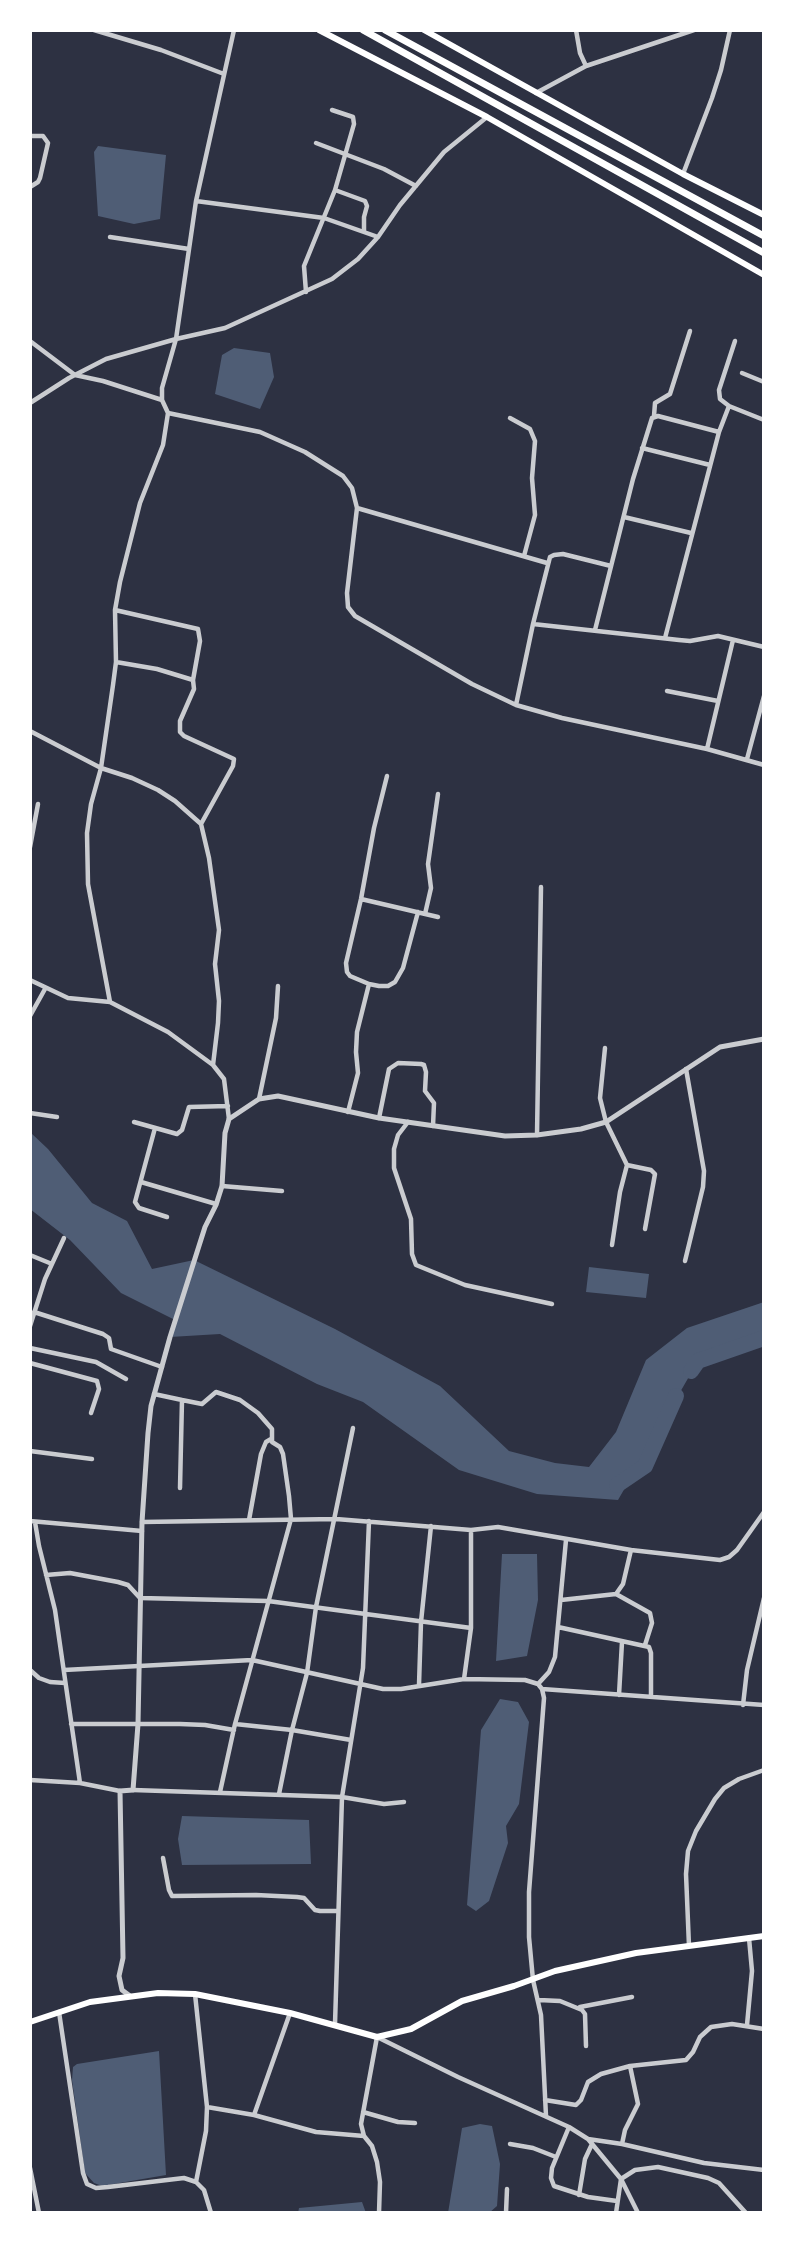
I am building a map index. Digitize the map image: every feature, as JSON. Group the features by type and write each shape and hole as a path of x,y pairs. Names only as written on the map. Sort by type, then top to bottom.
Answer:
{"highway":[{"path":"363,30 764,253"},
{"path":"385,30 764,236"}],"main road":[{"path":"319,30 487,117 764,275"},
{"path":"424,30 684,174 764,215"},
{"path":"30,2022 90,2002 158,1993 195,1994 290,2013 377,2037 411,2029 462,2001 555,1971 595,1961 764,1936"}],"street":[{"path":"94,30 161,50 224,75"},
{"path":"576,30 580,53 586,66"},
{"path":"536,93 586,66 694,30"},
{"path":"684,174 721,70 730,30"},
{"path":"110,1002 88,884 87,833 91,804 101,768 116,662 115,610 140,503 163,445 168,413 162,400 162,388 176,339 196,201 232,31"},
{"path":"306,292 304,266 335,190 354,120 353,117 332,110"},
{"path":"30,403 106,359 225,328 332,279 358,259 378,237 444,152 487,117"},
{"path":"30,136 43,136 48,143 40,178 30,187"},
{"path":"316,143 384,169 416,186"},
{"path":"335,190 365,201 367,206 364,232"},
{"path":"196,201 324,218 378,237"},
{"path":"110,237 189,248"},
{"path":"595,630 642,448 654,416 655,402 670,394 690,331"},
{"path":"30,341 75,375 162,400"},
{"path":"735,341 719,390 720,399 729,406 764,420"},
{"path":"741,373 764,382"},
{"path":"665,638 691,533 719,432 729,406"},
{"path":"168,413 260,432 305,452 343,476 352,488 357,508 347,593 348,607 355,616 472,684 516,705 562,718 707,749 764,765"},
{"path":"654,416 719,432"},
{"path":"510,418 530,429 535,441 532,478 535,515 524,556"},
{"path":"642,448 710,466"},
{"path":"357,508 547,563"},
{"path":"624,517 691,533"},
{"path":"516,705 550,557 558,554 611,566"},
{"path":"115,610 198,629 200,641 192,680 194,690 180,721 180,732 231,757 234,762 201,824"},
{"path":"533,624 690,641 718,636 764,647"},
{"path":"707,749 733,640"},
{"path":"116,662 157,669 192,680"},
{"path":"667,691 718,701"},
{"path":"747,759 764,696"},
{"path":"30,731 101,768 158,790 201,824 218,922 215,964 219,1000 213,1065"},
{"path":"387,776 345,967 350,976 369,984 388,986 400,977 418,912"},
{"path":"425,914 431,888 428,864 438,794"},
{"path":"30,847 38,804"},
{"path":"537,1135 541,887"},
{"path":"361,899 438,916"},
{"path":"30,981 68,998 110,1002 168,1032 213,1065 224,1079 228,1106 222,1186 205,1227 170,1337 154,1394 148,1433 142,1521 138,1724 133,1790"},
{"path":"348,1112 358,1073 355,1043 369,984"},
{"path":"259,1099 276,1018 278,986"},
{"path":"30,1016 45,989"},
{"path":"229,1119 259,1099 278,1096 379,1118 505,1136 581,1129 606,1122 720,1047 764,1039"},
{"path":"605,1048 600,1098 606,1122 627,1165 612,1245"},
{"path":"379,1118 389,1069 398,1063 421,1064 426,1072 426,1094 434,1103 433,1126"},
{"path":"685,1261 704,1187 704,1171 686,1069"},
{"path":"134,1122 180,1133 189,1107 228,1106"},
{"path":"30,1113 57,1117"},
{"path":"408,1122 398,1135 394,1149 394,1168 411,1219 412,1254 416,1265 465,1285 552,1304"},
{"path":"155,1128 135,1198 139,1208 167,1217"},
{"path":"627,1165 651,1170 655,1174 645,1229"},
{"path":"141,1182 216,1203"},
{"path":"222,1186 282,1191"},
{"path":"30,1326 64,1238"},
{"path":"30,1255 52,1265"},
{"path":"34,1312 103,1334 109,1338 110,1347 114,1350 162,1367"},
{"path":"30,1348 89,1360 126,1379"},
{"path":"30,1363 97,1381 99,1389 92,1413"},
{"path":"154,1394 202,1404 216,1392 240,1400 258,1413 272,1429 271,1439 266,1442 261,1454 249,1520"},
{"path":"180,1488 182,1400"},
{"path":"279,1794 307,1673 316,1607 353,1428"},
{"path":"220,1792 234,1727 290,1519 288,1478 283,1454 271,1439"},
{"path":"30,1451 92,1458"},
{"path":"142,1521 336,1519 471,1530 498,1527 631,1550 720,1560 737,1550 764,1511"},
{"path":"335,2024 342,1797 360,1684 366,1614 369,1521"},
{"path":"80,1783 55,1610 33,1522 142,1531"},
{"path":"419,1685 421,1622 431,1526"},
{"path":"464,1679 471,1628 471,1530"},
{"path":"538,1684 549,1672 555,1657 566,1539"},
{"path":"615,1594 623,1584 631,1550"},
{"path":"46,1575 70,1573 118,1583 128,1586 141,1598 268,1601 471,1628"},
{"path":"561,1600 615,1594 650,1613 652,1623 645,1645"},
{"path":"743,1705 747,1670 764,1598"},
{"path":"558,1627 645,1645 651,1650 651,1697"},
{"path":"619,1695 622,1642"},
{"path":"64,1670 252,1660 383,1689 464,1679 526,1680 538,1684 544,1698 529,1892 529,1937 533,1979 541,2015 546,2116"},
{"path":"30,1670 39,1678 65,1684"},
{"path":"542,1689 764,1705"},
{"path":"71,1724 205,1725 292,1730 351,1740"},
{"path":"689,1946 686,1874 688,1851 696,1831 724,1788 764,1770"},
{"path":"30,1780 80,1783 120,1791 279,1794 342,1797 384,1804 404,1802"},
{"path":"120,1791 123,1958 119,1976 122,1990 130,1996"},
{"path":"163,1858 172,1896 297,1897 304,1898 315,1910 338,1911"},
{"path":"747,2025 752,1971 749,1938"},
{"path":"195,1994 207,2107 206,2131 197,2182"},
{"path":"538,2000 560,2001 579,2007 632,1997"},
{"path":"579,2007 584,2014 586,2046"},
{"path":"59,2011 83,2173 87,2183 96,2188 184,2178 197,2182 204,2190 211,2213"},
{"path":"254,2115 290,2013"},
{"path":"545,2100 576,2105 581,2100 588,2082 601,2074 630,2066 686,2060 693,2053 700,2037 711,2027 747,2025 764,2029"},
{"path":"379,2213 380,2182 377,2162 361,2124 377,2037 569,2127 588,2139 621,2179 638,2213"},
{"path":"622,2144 625,2130 638,2104 630,2066"},
{"path":"207,2107 254,2115 316,2132 364,2136"},
{"path":"363,2112 398,2122 415,2123"},
{"path":"569,2127 552,2168 551,2182 558,2188 579,2195 618,2201"},
{"path":"588,2139 704,2163 764,2170"},
{"path":"510,2144 533,2148 556,2157"},
{"path":"579,2195 585,2159 592,2144"},
{"path":"616,2213 621,2179 635,2170 658,2166 719,2183 746,2213"},
{"path":"30,2168 39,2213"},
{"path":"506,2213 507,2189"}],"water":[{"path":"98,146 166,155 160,219 134,224 98,216 94,152"},
{"path":"234,348 270,353 274,377 260,409 215,394 222,355"},
{"path":"30,1132 48,1149 92,1203 127,1221 152,1269 194,1260 335,1329 440,1386 509,1451 555,1463 589,1467 616,1432 646,1360 687,1328 764,1302 764,1338 698,1361 618,1500 537,1494 459,1470 363,1402 317,1384 220,1334 170,1337 175,1320 121,1293 70,1240 30,1209"},
{"path":"589,1267 649,1274 646,1298 586,1292"},
{"path":"502,1554 537,1554 538,1600 527,1656 496,1661"},
{"path":"500,1699 518,1702 529,1722 519,1804 506,1826 508,1843 489,1901 476,1911 467,1905 481,1730"},
{"path":"182,1816 309,1820 311,1864 182,1865 178,1839"},
{"path":"159,2051 166,2175 102,2186 94,2183 85,2173 72,2080 73,2067 77,2064"},
{"path":"480,2124 492,2126 500,2164 497,2206 489,2213 448,2213 462,2128"},
{"path":"362,2202 366,2213 298,2213 299,2208"}],"waterway":[{"path":"691,1371 698,1361 764,1338"},
{"path":"617,1485 645,1466 676,1396"}]}
